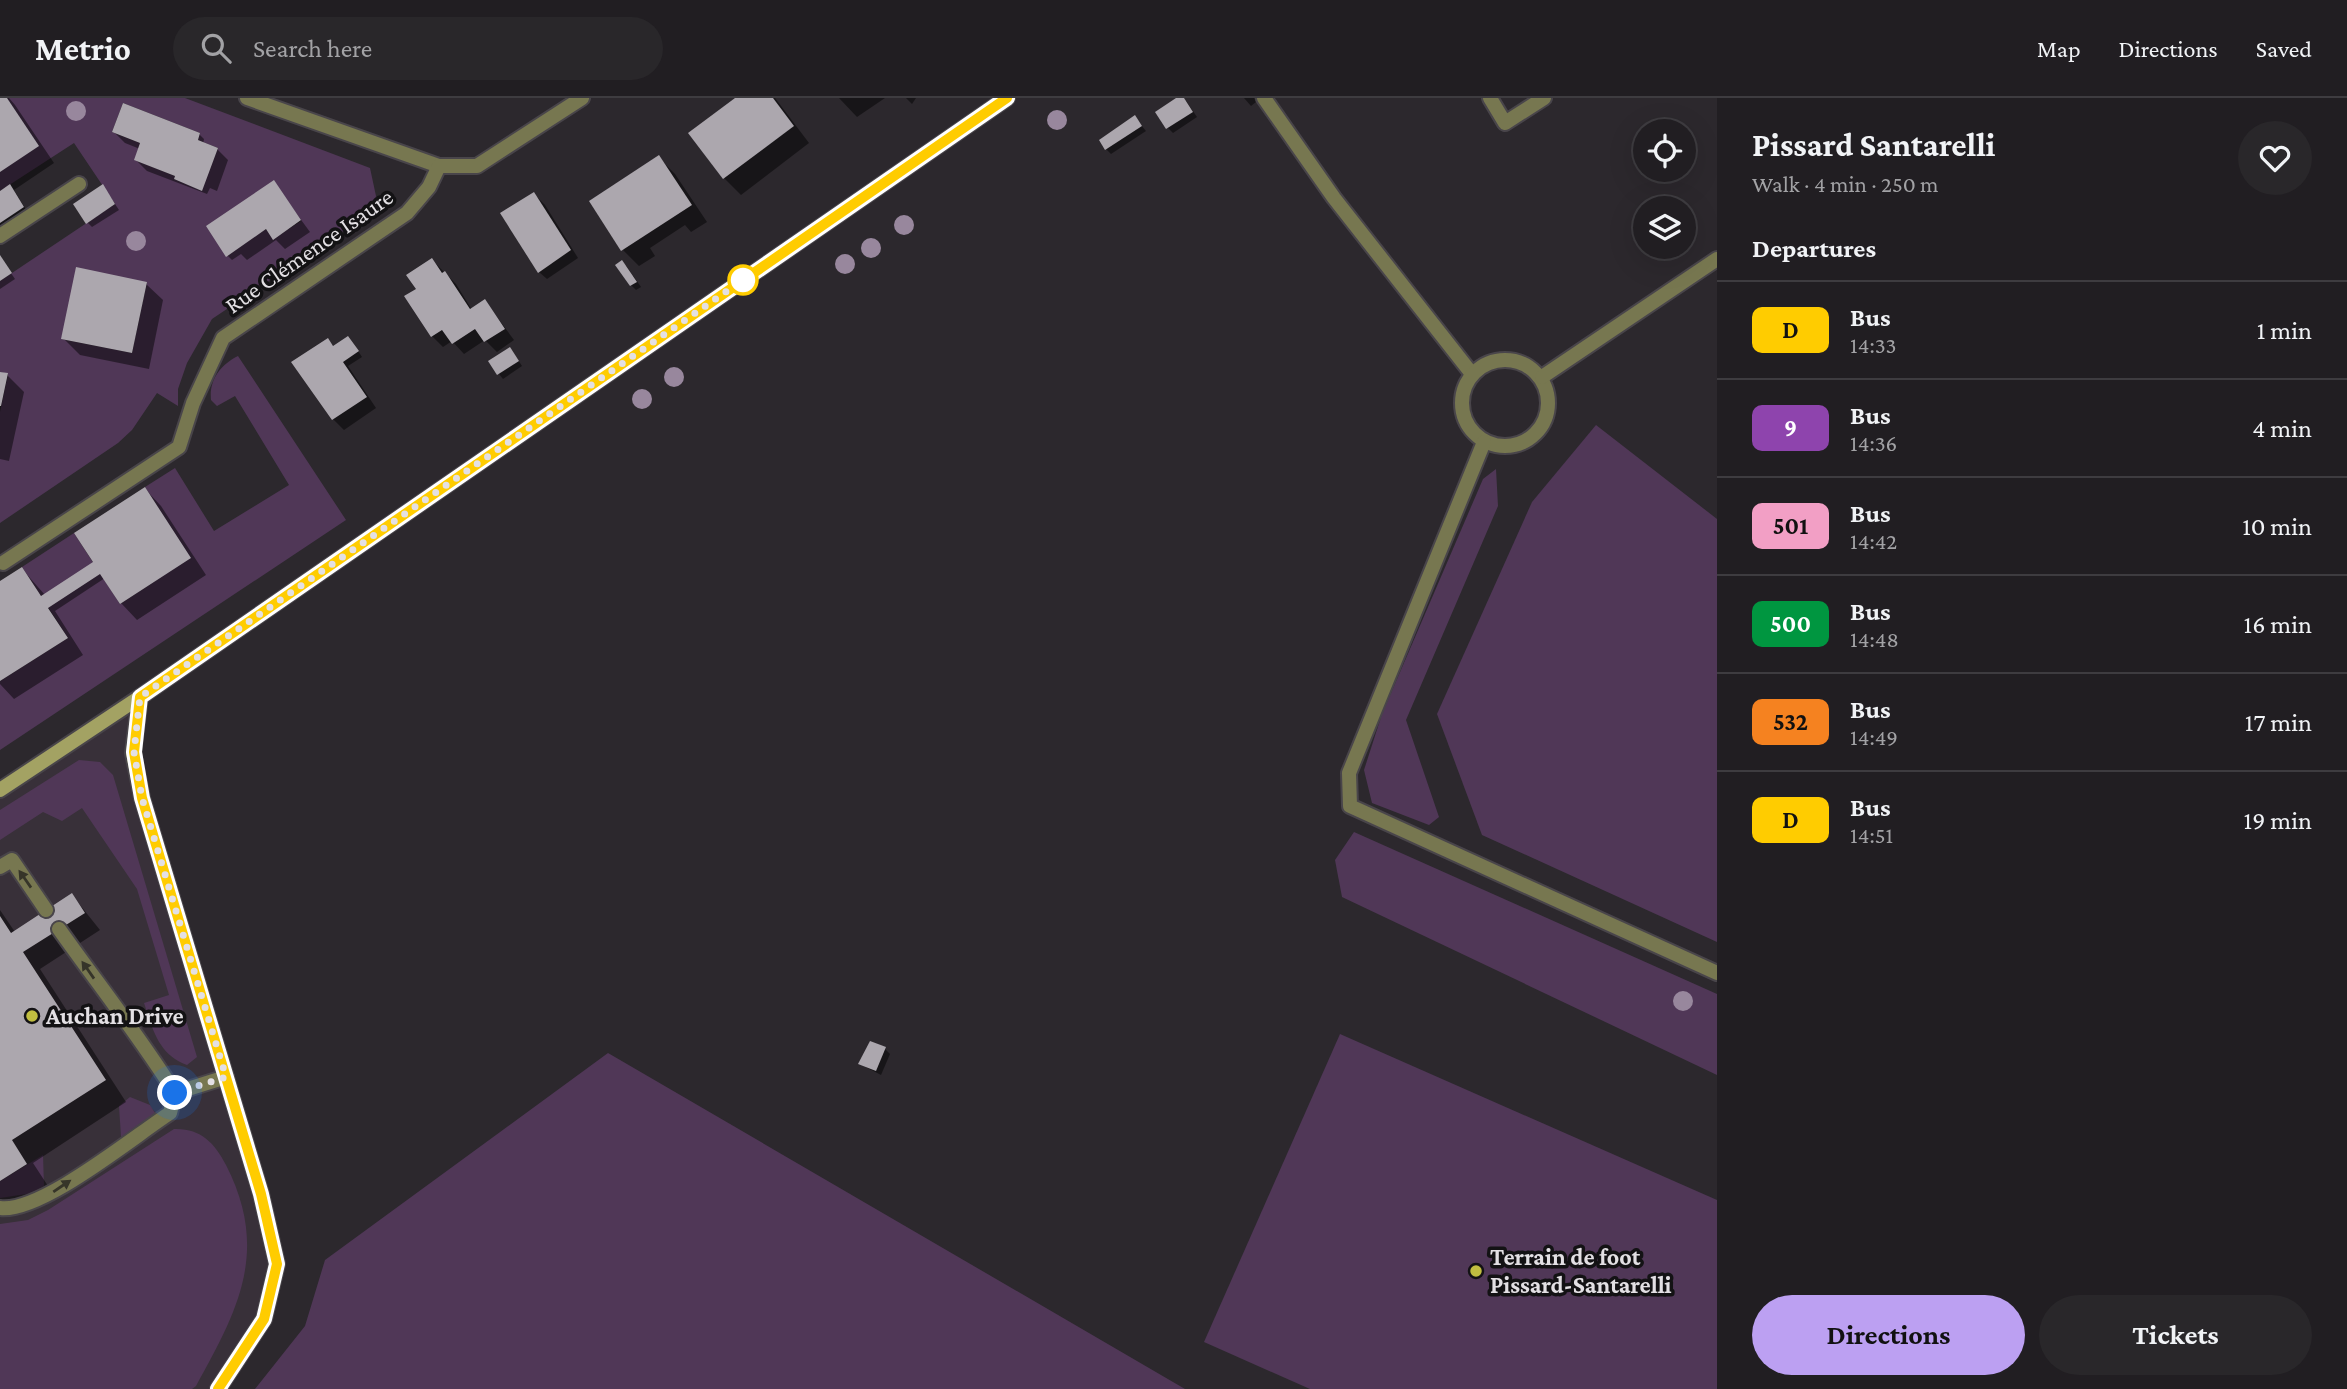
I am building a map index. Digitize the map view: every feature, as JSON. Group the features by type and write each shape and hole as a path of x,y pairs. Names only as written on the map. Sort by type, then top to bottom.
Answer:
{"main road":[{"path":"0,790 140,697 1007,98"},
{"path":"140,697 134,752 142,798 261,1194 277,1264 264,1319 218,1389"}],"street":[{"path":"247,98 439,166 477,166 582,98"},
{"path":"1264,98 1334,198 1472,374"},
{"path":"1490,98 1505,123 1544,98"},
{"name":"Rue Clémence Isaure","path":"3,563 179,447 193,403 223,338 407,213 429,187 439,166"},
{"path":"0,236 79,184"},
{"path":"1542,377 1717,258"},
{"path":"1490,360 1519,360 1542,377 1550,402 1536,435 1512,448 1484,442 1466,424 1461,398 1472,374 1490,360"},
{"path":"1484,442 1349,773 1350,806 1717,972"},
{"path":"0,867 12,860 46,910"},
{"path":"0,1208 13,1209 49,1195 170,1112 175,1093 145,1046 124,1022 59,929"},
{"path":"175,1093 226,1077"}],"shaded area":[{"path":"0,98 185,98 370,168 376,196 373,211 212,319 187,363 178,389 178,406 157,393 132,430 118,443 0,523 0,412 8,374 0,372 0,281 115,204 74,143 0,191","holes":["123,103 200,133 198,140 218,148 201,190 135,160 140,143 112,132","274,181 301,221 273,239 266,229 226,256","147,282 132,353 61,339"]},
{"path":"238,356 346,520 0,750 0,681 68,638 22,567 74,533 120,604 190,558 145,487 175,468 214,531 289,485 235,396 217,406 211,400 212,386 217,374"},
{"path":"1596,425 1717,519 1717,942 1482,835 1437,714 1532,502"},
{"path":"1496,469 1498,506 1406,720 1439,817 1429,825 1372,803 1364,770 1382,714 1483,479"},
{"path":"140,697 133,752 277,1264 264,1319 218,1389 0,1389 0,790"},
{"path":"79,760 100,762 113,775 197,1057 187,1065 163,1048 144,1003 169,995 137,889 82,808 62,821 43,812 0,840 0,810"},
{"path":"1354,832 1717,994 1717,1075 1342,897 1335,860"},
{"name":"Terrain de foot Pissard-Santarelli","path":"1340,1034 1717,1200 1717,1389 1310,1389 1204,1342"},
{"path":"608,1053 1185,1389 255,1389 305,1326 325,1260"},
{"path":"130,1097 150,1105 155,1113 121,1137 119,1106"},
{"path":"174,1129 199,1134 211,1143 226,1165 239,1196 246,1225 247,1253 236,1305 196,1386 192,1389 0,1389 0,1224 28,1220 48,1210"},
{"path":"43,1155 44,1186 33,1193 0,1198 0,1181"}],"building":[{"path":"0,98 7,98 39,146 0,172"},
{"path":"735,98 773,98 794,126 723,179 688,133"},
{"path":"1176,98 1184,98 1193,112 1166,129 1155,112"},
{"path":"123,103 200,133 198,140 218,148 202,191 174,179 175,176 134,160 140,143 112,132"},
{"path":"1135,115 1142,126 1105,150 1099,140"},
{"path":"659,155 692,205 621,251 589,201"},
{"path":"274,180 301,220 273,240 266,229 226,257 206,226"},
{"path":"10,184 24,207 0,223 0,191"},
{"path":"103,184 115,204 86,224 73,204"},
{"path":"534,192 571,250 538,273 500,213"},
{"path":"0,255 12,273 0,281"},
{"path":"432,258 442,273 445,271 470,309 485,299 505,329 484,342 475,329 452,344 442,330 431,337 404,296 416,289 406,275"},
{"path":"622,260 637,282 630,286 615,265"},
{"path":"76,267 147,282 132,353 61,339"},
{"path":"348,336 359,351 343,362 367,397 332,420 291,362 328,338 333,346"},
{"path":"510,347 519,361 497,375 488,361"},
{"path":"0,372 8,373 1,406 0,406"},
{"path":"145,487 191,558 120,604 100,574 48,608 68,638 0,681 0,581 22,567 41,596 93,562 74,533"},
{"name":"Auchan Drive","path":"72,893 85,913 23,952 106,1080 12,1140 27,1164 0,1181 0,916 11,933"},
{"path":"870,1041 886,1047 876,1071 858,1064"}],"bus line":[{"name":"D","path":"218,1389 264,1319 277,1264 261,1194 142,798 134,752 140,697 1007,98"}],"place":[{"name":"Auchan Drive","path":"32,1016"},
{"name":"Terrain de foot Pissard-Santarelli","path":"1476,1271"}],"route":[{"path":"175,1093 226,1077 142,798 134,752 140,697 743,280"}]}
